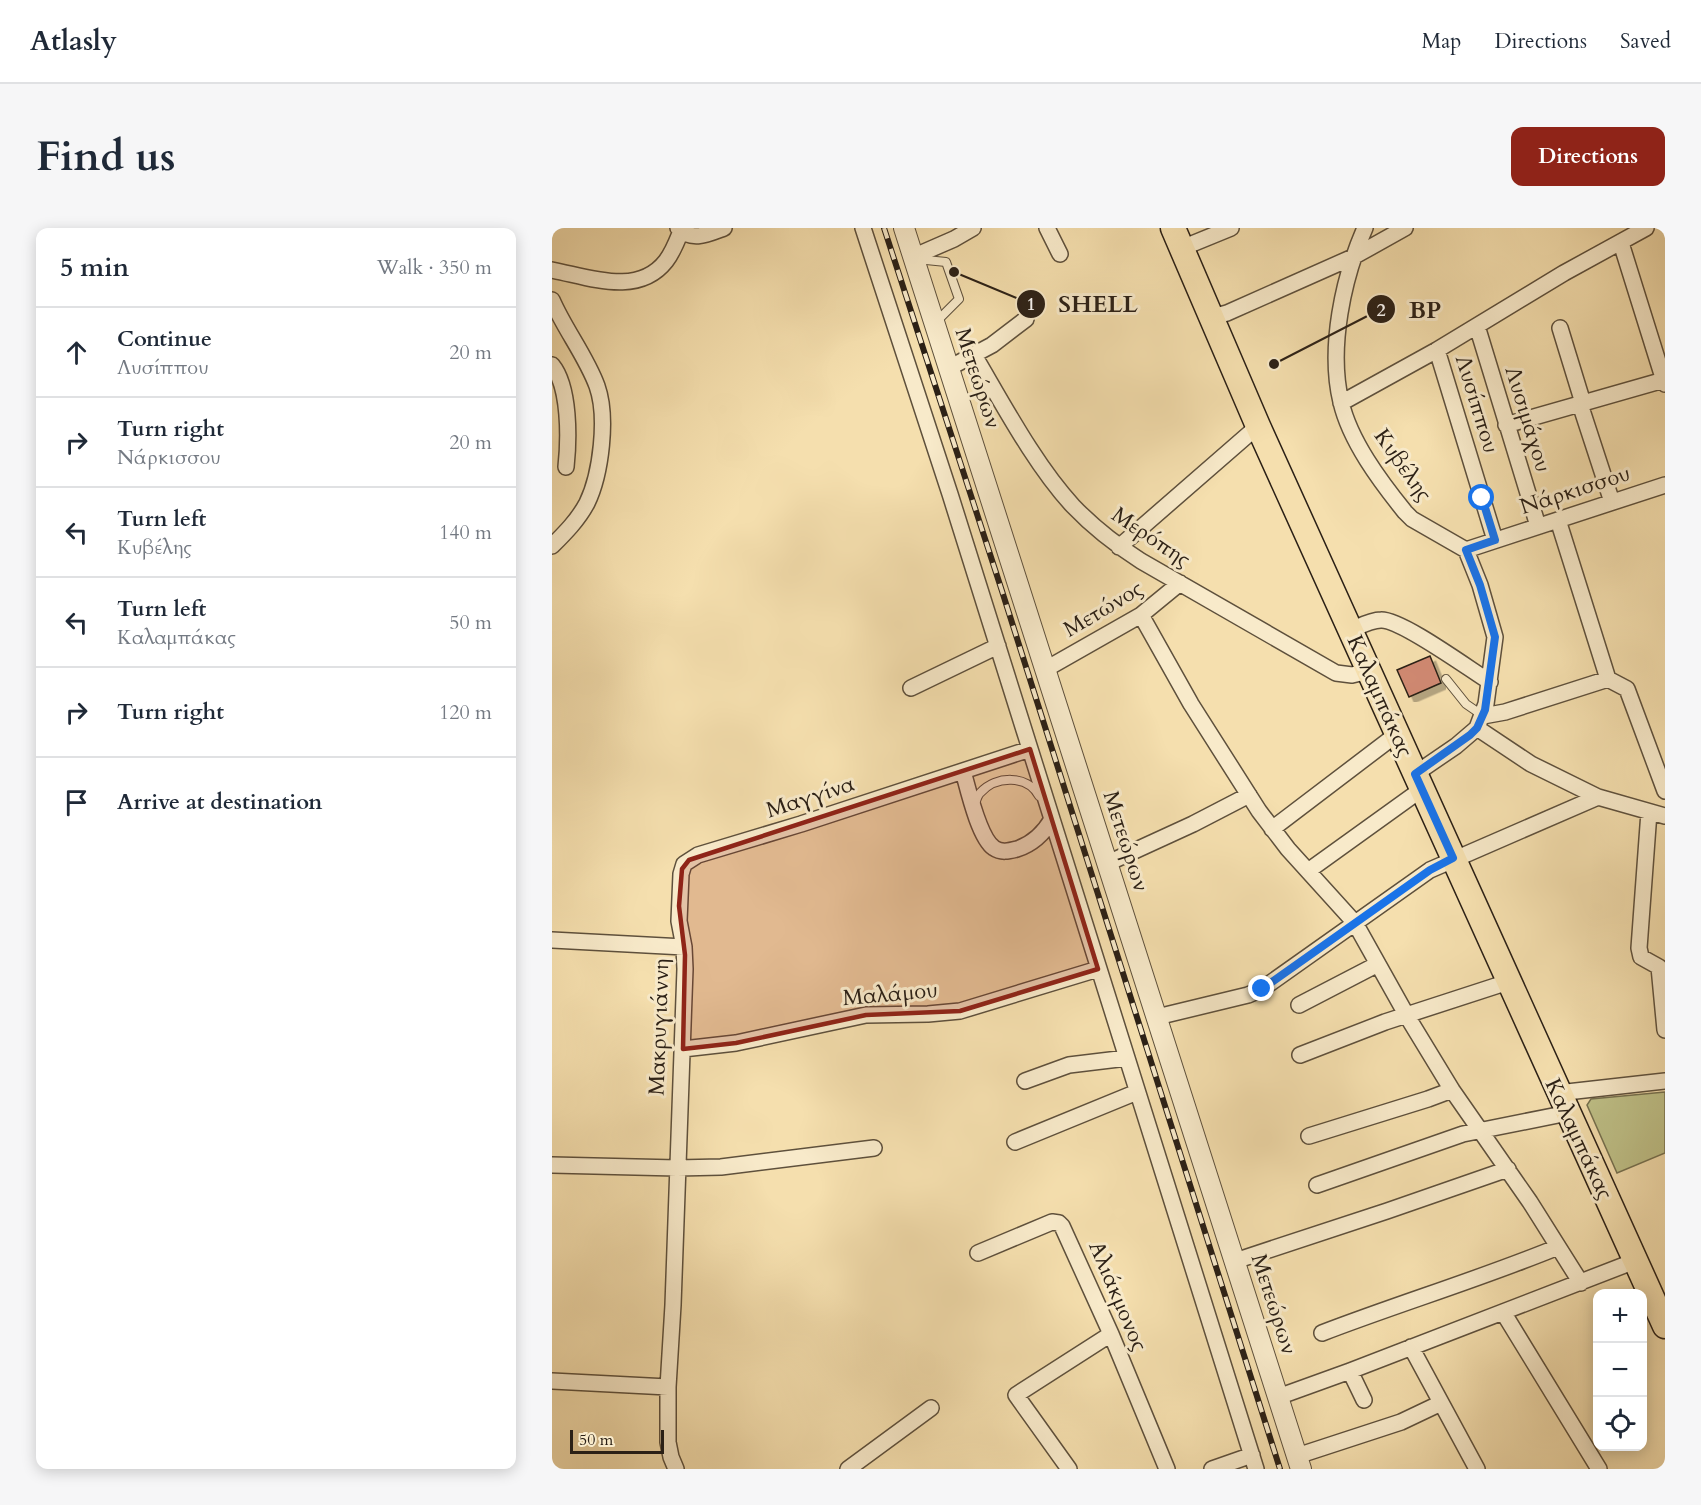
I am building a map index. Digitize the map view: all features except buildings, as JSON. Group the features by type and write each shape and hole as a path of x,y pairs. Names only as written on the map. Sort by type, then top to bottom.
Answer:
{"main road":[{"name":"Καλαμπάκας","path":"1178,238 1258,426 1563,1103 1635,1260 1657,1290 1665,1326"}],"street":[{"path":"552,270 613,282 638,281 654,273 665,262 680,230 689,236 701,236 724,228"},
{"path":"863,228 998,646 1050,823 1254,1462 1212,1469"},
{"name":"Μετεώρων","path":"904,228 1299,1462"},
{"path":"915,257 954,240 973,228"},
{"path":"1047,228 1060,254"},
{"path":"1178,238 1231,228"},
{"name":"Κυβέλης","path":"1365,228 1346,277 1340,319 1338,376 1341,403 1369,464 1405,512 1412,519 1466,550"},
{"path":"1212,317 1227,313 1353,257 1405,228"},
{"path":"1341,403 1437,350 1564,273 1646,228"},
{"path":"1506,425 1664,382 1621,243"},
{"path":"552,300 597,387 602,431 591,494 581,512 552,546"},
{"path":"949,368 974,356 1026,319"},
{"name":"Λυσιμάχου","path":"1477,326 1538,526"},
{"path":"1560,328 1612,502"},
{"name":"Λυσίππου","path":"1437,350 1495,540"},
{"name":"Μερόπης","path":"974,356 1020,432 1062,493 1083,516 1119,547 1336,673 1352,675 1369,671"},
{"path":"552,365 559,378 565,405 568,444 566,467"},
{"path":"1119,547 1258,426"},
{"name":"Νάρκισσου","path":"1466,550 1665,485"},
{"path":"1558,520 1608,679"},
{"path":"1466,550 1494,631 1490,682 1480,722"},
{"name":"Μετώνος","path":"1046,669 1141,615 1180,584"},
{"path":"1141,615 1187,696 1272,829 1355,923 1452,1090 1508,1169 1581,1283"},
{"path":"1351,630 1373,621 1383,620 1395,623 1490,682"},
{"path":"911,688 998,646"},
{"path":"1308,871 1419,782 1480,722 1608,679 1627,688 1665,790"},
{"path":"1480,722 1531,764 1598,797 1665,816"},
{"path":"1272,829 1397,734"},
{"name":"Μαγγίνα","path":"684,947 680,931 679,906 682,869 689,860 698,855 1030,749"},
{"path":"963,771 973,808 989,844 996,850 1006,851 1032,843 1050,823"},
{"path":"1108,863 1249,795"},
{"path":"1157,1017 1248,995 1262,989 1430,870 1453,858 1598,797"},
{"path":"1649,812 1639,948 1641,957 1659,967 1665,1030"},
{"name":"Μακρυγιάννη","path":"552,940 684,947 683,1049 668,1387 668,1442 671,1467"},
{"path":"1299,1005 1378,964"},
{"name":"Μαλάμου","path":"683,1049 736,1043 867,1015 960,1011 1098,969"},
{"path":"1300,1055 1385,1022 1508,982"},
{"path":"1025,1082 1069,1065 1126,1058"},
{"path":"1317,1185 1463,1134 1482,1131 1563,1103 1665,1081"},
{"path":"1309,1136 1452,1090"},
{"path":"1015,1142 1137,1092"},
{"path":"552,1165 721,1167 874,1148"},
{"path":"1235,1261 1508,1169"},
{"name":"Αλιάκμονος","path":"978,1253 1052,1222 1061,1224 1111,1334 1164,1468"},
{"path":"1322,1333 1428,1293 1501,1270 1558,1247"},
{"path":"1278,1397 1581,1283 1635,1260"},
{"path":"1503,1312 1599,1469"},
{"path":"1069,1469 1016,1395 1111,1334"},
{"path":"1411,1347 1477,1469"},
{"path":"1350,1371 1364,1400"},
{"path":"552,1381 668,1387"},
{"path":"1299,1462 1401,1422 1441,1403"},
{"path":"848,1469 931,1408"}],"lane":[{"path":"915,257 946,262 959,299 935,323"},
{"path":"1446,679 1480,722"},
{"path":"973,808 979,793 992,784 1007,780 1028,783 1044,802"}],"highlighted area":[{"path":"1030,749 1098,969 960,1011 866,1015 736,1043 683,1049 685,955 679,906 682,869 689,860"}],"green space":[{"path":"1665,1092 1665,1153 1617,1173 1587,1105 1591,1099"}],"railway":[{"path":"884,228 1002,591 1280,1469"}],"place":[{"name":"SHELL","path":"954,272"},
{"name":"BP","path":"1274,364"}],"route":[{"path":"1262,989 1430,870 1453,858 1415,774 1470,735 1477,728 1485,710 1495,637 1480,585 1466,550 1495,540 1482,498"}]}
